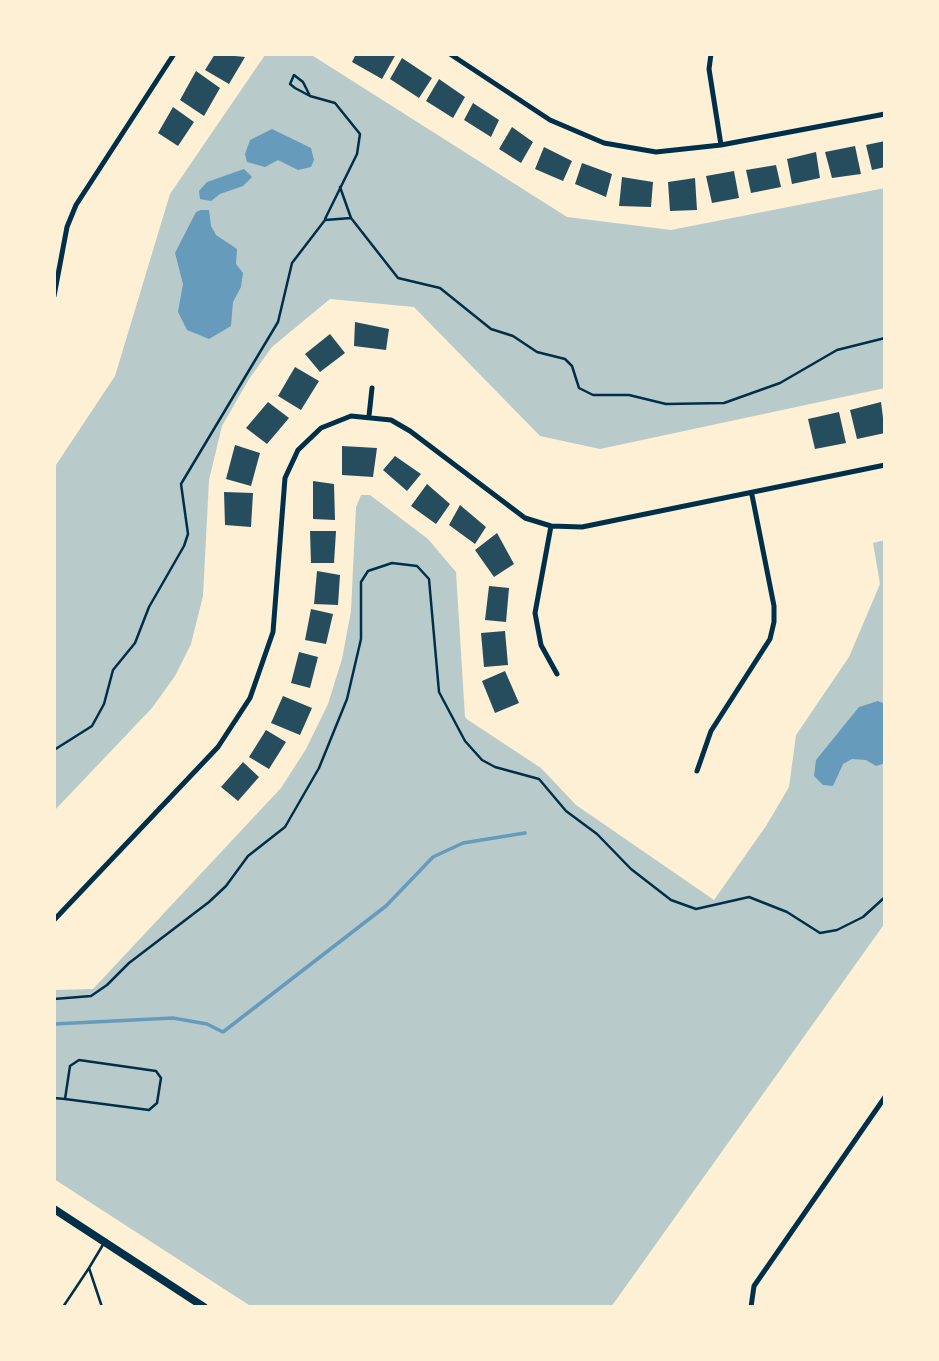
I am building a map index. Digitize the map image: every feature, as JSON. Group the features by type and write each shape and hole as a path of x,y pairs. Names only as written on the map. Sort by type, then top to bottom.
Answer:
{"main road":[{"path":"54,1209 204,1307"}],"street":[{"path":"54,296 67,226 76,205 174,54"},
{"path":"450,54 550,120 604,143 656,152 721,145 885,114"},
{"path":"711,54 709,69 721,145"},
{"path":"369,416 372,388"},
{"path":"54,920 198,769 236,721 250,698 273,632 285,478 298,450 321,428 351,416 391,420 410,431 525,518 551,526 582,527 752,495 885,465"},
{"path":"697,771 711,731 770,639 774,622 774,606 752,495"},
{"path":"551,526 535,613 541,645 557,674"},
{"path":"751,1307 754,1286 885,1097"}],"lane":[{"path":"54,750 92,726 104,704 113,670 135,643 149,607 184,546 188,534 181,484 183,479 278,322 292,263 325,220 357,153 360,134 335,103 310,96 290,83 294,75 303,82 310,96"},
{"path":"340,187 351,218 398,278 440,288 491,329 513,337 537,352 565,359 572,366 579,388 593,396 629,395 666,404 724,403 780,383 825,355 865,340 885,338"},
{"path":"325,220 351,218"},
{"path":"54,999 91,996 107,985 129,963 209,902 226,886 248,856 285,827 319,768 347,699 361,639 361,582 376,566 392,563 417,566 429,579 439,692 466,741 482,760 495,767 539,779 566,811 597,834 631,869 671,900 696,909 749,897 788,912 820,933 837,930 863,917 885,897"},
{"path":"54,1098 65,1100 149,1111 157,1103 161,1078 156,1071 79,1060 70,1066 65,1100"},
{"path":"63,1307 104,1242"},
{"path":"89,1268 102,1307"}],"shaded area":[{"path":"310,54 567,217 671,230 885,188 885,388 600,449 540,436 414,307 330,299 272,347 249,379 222,426 209,480 203,596 191,644 175,676 152,708 54,811 54,468 115,376 170,194 265,55"},
{"path":"361,495 370,495 428,539 456,572 465,717 541,768 576,805 714,900 766,826 789,787 796,735 849,657 880,584 873,543 885,540 885,923 611,1307 252,1307 54,1179 54,990 93,989 281,788 306,749 328,704 342,659 351,611 356,507"}],"water":[{"path":"272,129 311,148 314,160 311,167 298,170 278,160 265,167 247,162 245,154 250,140"},
{"path":"244,169 252,177 243,186 220,194 211,201 200,199 199,191 207,182"},
{"path":"209,210 211,226 216,235 237,249 236,264 243,273 241,287 233,302 231,326 209,339 187,330 178,312 183,284 175,253 196,212"},
{"path":"878,701 885,704 885,763 876,766 866,760 852,759 843,764 833,786 823,785 814,776 816,760 859,707"}],"building":[{"path":"215,54 245,57 229,84 205,70"},
{"path":"356,54 396,54 382,79 352,62"},
{"path":"402,58 432,78 419,98 390,79"},
{"path":"196,71 220,88 204,116 180,100"},
{"path":"439,79 465,97 453,118 426,101"},
{"path":"473,103 499,120 491,137 464,120"},
{"path":"173,107 194,122 178,146 158,133"},
{"path":"512,127 533,142 521,163 499,149"},
{"path":"885,141 885,167 872,170 866,145"},
{"path":"855,146 861,174 832,178 825,152"},
{"path":"544,147 572,161 563,181 535,169"},
{"path":"816,152 820,178 792,184 787,159"},
{"path":"582,163 612,174 606,197 575,184"},
{"path":"776,165 781,187 751,193 746,170"},
{"path":"734,171 739,198 712,203 706,176"},
{"path":"622,177 653,182 651,207 619,206"},
{"path":"695,178 697,210 670,211 668,182"},
{"path":"355,322 389,329 386,350 354,346"},
{"path":"330,334 345,353 320,372 305,354"},
{"path":"295,367 319,381 301,410 278,396"},
{"path":"268,402 289,418 267,444 246,428"},
{"path":"881,402 885,433 857,439 850,410"},
{"path":"839,412 846,443 815,449 808,419"},
{"path":"235,445 260,453 251,486 226,479"},
{"path":"342,446 377,448 373,477 342,475"},
{"path":"395,456 421,474 407,491 383,470"},
{"path":"313,481 334,484 335,520 313,519"},
{"path":"427,484 450,504 436,524 411,506"},
{"path":"224,492 253,493 251,527 225,525"},
{"path":"460,505 486,527 475,544 449,525"},
{"path":"310,531 336,531 334,563 311,563"},
{"path":"497,533 514,564 494,577 475,550"},
{"path":"317,571 340,575 338,605 314,604"},
{"path":"489,586 509,588 506,622 485,620"},
{"path":"311,609 333,614 326,644 305,640"},
{"path":"505,631 508,665 484,667 481,633"},
{"path":"299,652 318,657 310,688 291,683"},
{"path":"505,671 519,703 495,713 482,681"},
{"path":"283,696 312,708 300,735 271,723"},
{"path":"266,730 286,742 269,769 249,757"},
{"path":"243,762 259,777 238,801 221,787"}],"waterway":[{"path":"54,1024 173,1018 207,1024 223,1032 386,906 433,857 463,843 525,833"}]}
